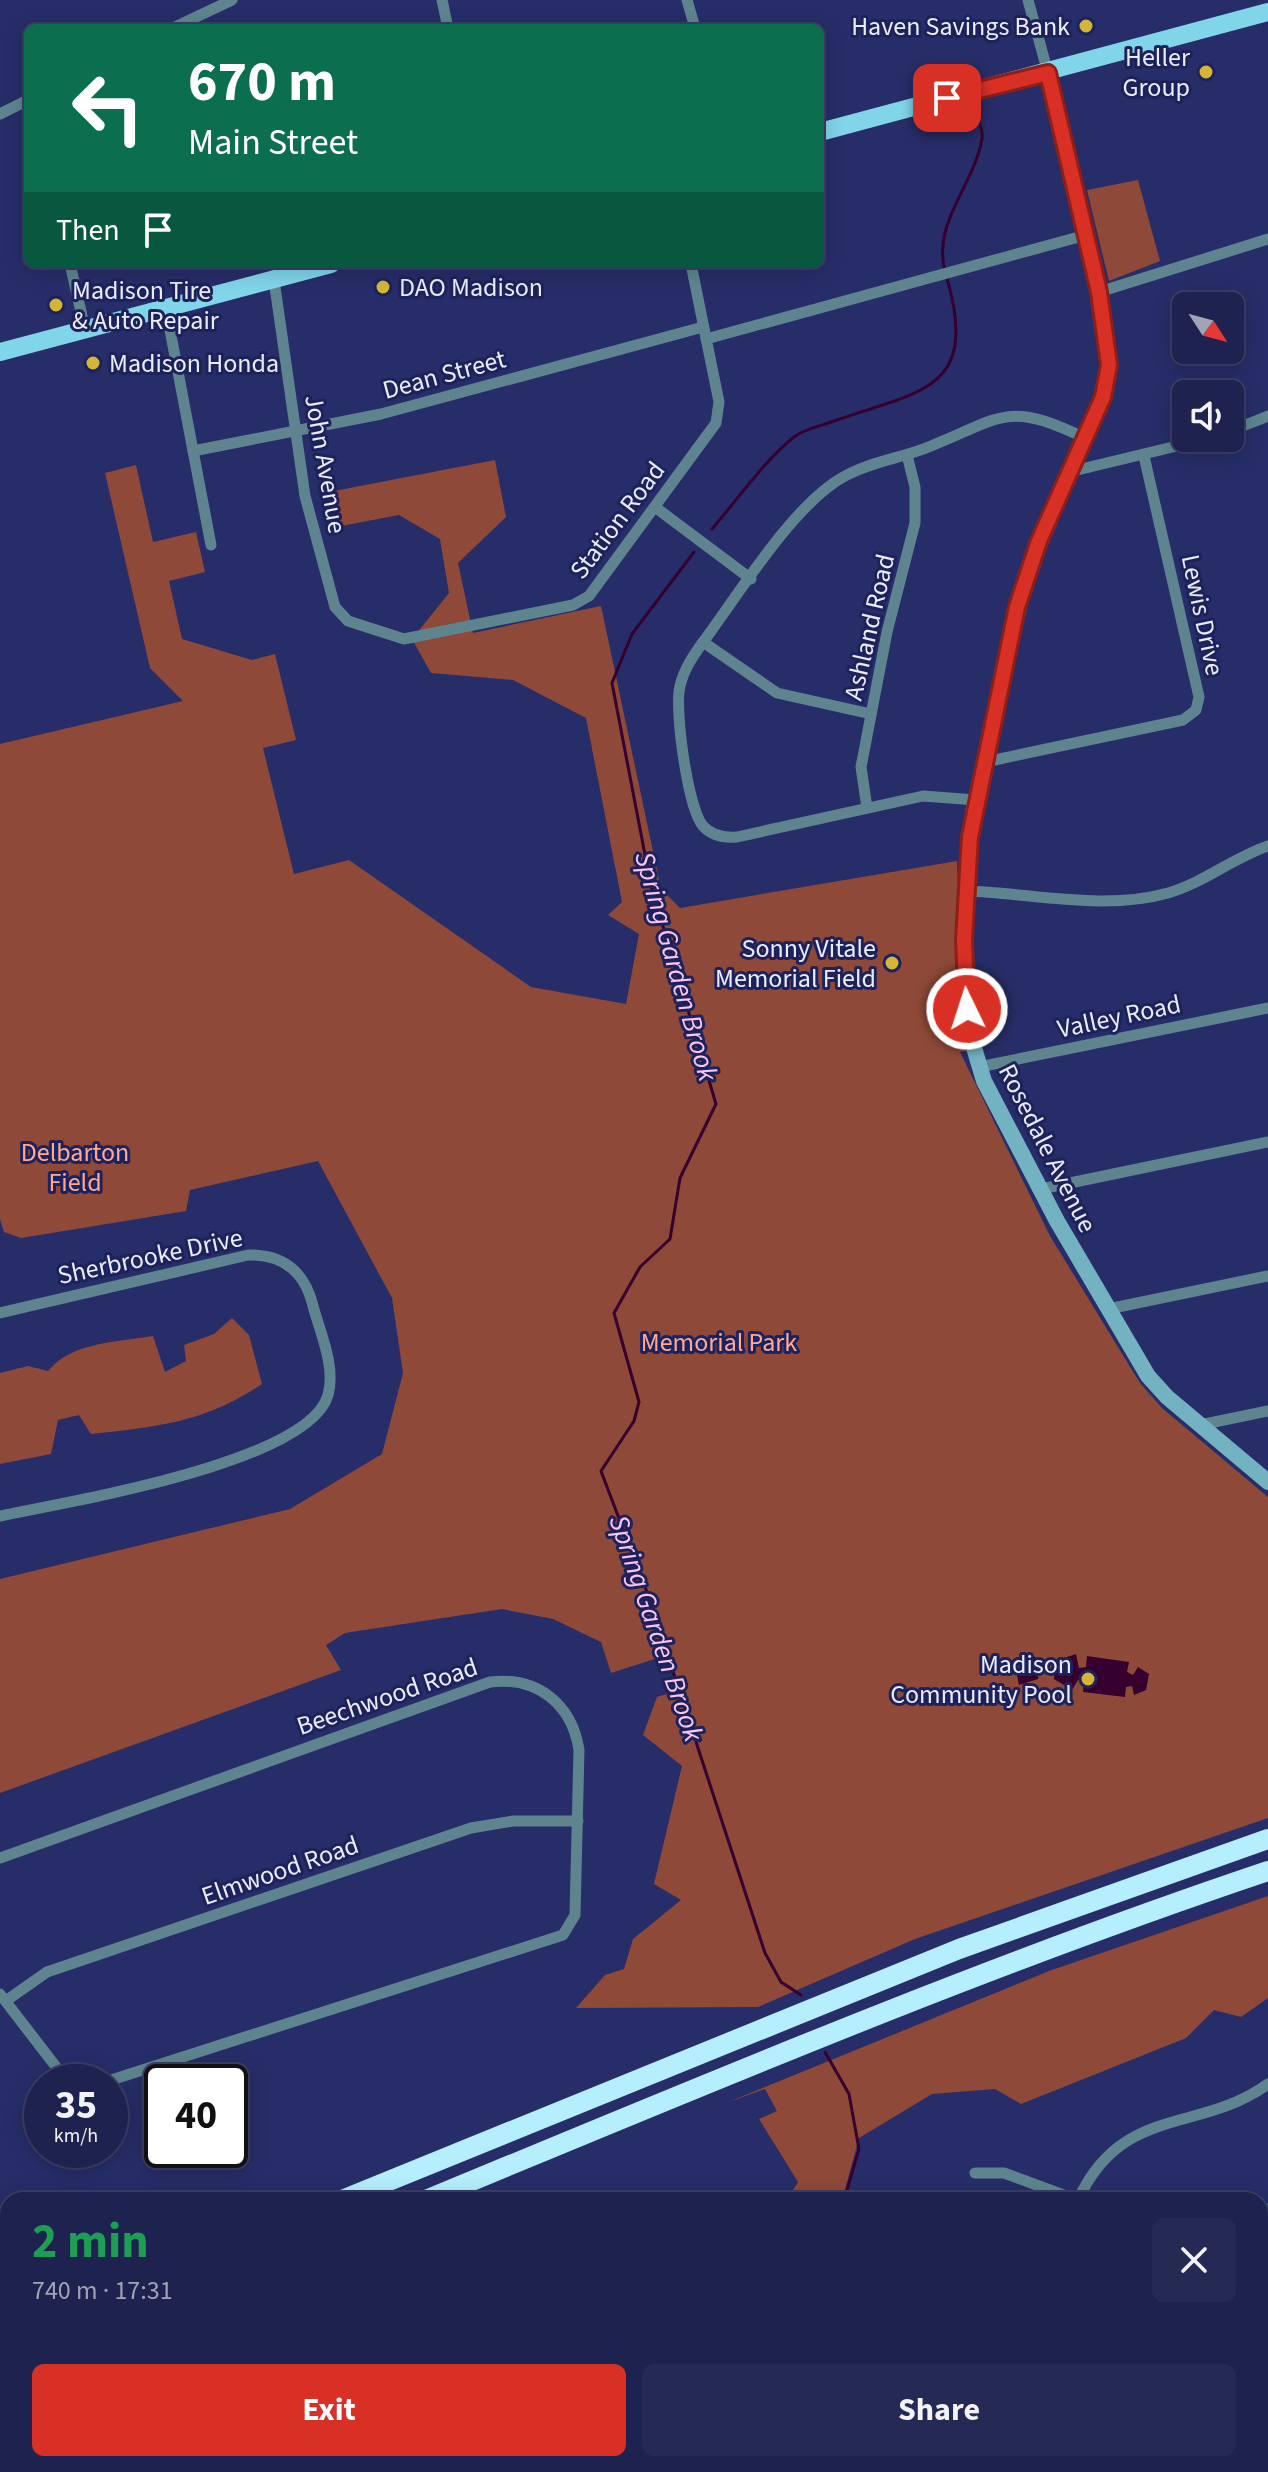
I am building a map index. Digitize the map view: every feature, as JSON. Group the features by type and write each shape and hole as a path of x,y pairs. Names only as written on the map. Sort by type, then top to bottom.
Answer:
{"highway":[{"path":"362,2192 959,1949 1268,1839"},
{"path":"445,2192 868,2018 1072,1940 1268,1871"}],"main road":[{"path":"824,131 1268,12"},
{"path":"0,352 317,268"}],"street":[{"path":"181,24 232,0"},
{"path":"442,0 447,24"},
{"path":"687,0 694,24"},
{"path":"1028,0 1048,73"},
{"name":"Rosedale Avenue","path":"1048,73 1099,292 1108,347 1108,373 1103,397 1026,575 976,800 966,891 964,951 968,1018 979,1067 1041,1189 1108,1309 1158,1388 1268,1482"},
{"path":"0,114 24,102"},
{"name":"Dean Street","path":"193,451 381,414 1086,235"},
{"path":"1099,292 1268,239"},
{"path":"71,268 85,329"},
{"name":"Station Road","path":"374,632 392,638 415,638 582,601 716,423 719,402 692,268"},
{"name":"John Avenue","path":"274,280 308,510 335,607 348,621 374,632"},
{"path":"166,309 211,545"},
{"path":"976,800 923,796 737,837 720,837 705,829 696,814 677,718 684,672 803,509 831,484 860,468 907,455 1004,415 1043,418 1085,438"},
{"path":"1244,425 1268,416"},
{"path":"1069,472 1172,448"},
{"name":"Ashland Road","path":"867,808 861,767 915,523 915,487 907,455"},
{"name":"Lewis Drive","path":"985,762 1183,720 1196,710 1199,697 1144,456"},
{"path":"655,507 751,579"},
{"path":"703,642 777,693 871,714"},
{"path":"966,891 1112,900 1152,897 1189,885 1268,846"},
{"name":"Valley Road","path":"979,1067 1268,1008"},
{"path":"1041,1189 1268,1142"},
{"name":"Sherbrooke Drive","path":"0,1313 248,1255 272,1257 291,1267 308,1287 331,1383 317,1417 295,1433 183,1476 0,1516"},
{"path":"1108,1309 1268,1276"},
{"path":"1200,1425 1268,1411"},
{"name":"Beechwood Road","path":"0,1858 453,1694 503,1680 539,1688 558,1703 571,1720 579,1750 578,1821 575,1915 568,1930 555,1939 128,2075"},
{"name":"Elmwood Road","path":"3,1997 47,1972 471,1828 513,1821 578,1821"},
{"path":"3,1997 54,2064"},
{"path":"1083,2192 1104,2160 1129,2139 1161,2123 1266,2089"},
{"path":"975,2173 1004,2173 1056,2192"}],"green space":[{"path":"1138,180 1160,261 1109,281 1087,190"},
{"name":"Memorial Park","path":"495,460 506,517 458,563 473,633 601,606 661,889 680,908 957,861 962,1032 967,1051 960,1052 1050,1236 1140,1383 1162,1408 1268,1497 1268,1818 915,1939 758,2007 576,2008 605,1975 624,1969 633,1939 681,1900 654,1884 682,1766 643,1735 657,1697 679,1690 667,1655 611,1673 601,1642 553,1619 502,1609 345,1633 326,1645 341,1670 0,1793 0,1579 290,1509 382,1454 403,1373 392,1298 318,1161 190,1190 186,1211 21,1238 4,1232 0,1219 0,744 183,701 150,668 105,473 136,465 153,542 196,532 205,572 169,581 182,639 252,660 275,654 296,740 263,748 294,874 349,860 531,987 626,1004 639,934 608,915 622,902 586,718 513,680 431,673 412,639 449,593 440,539 399,515 336,527 329,492"},
{"path":"232,1318 249,1335 262,1384 201,1415 138,1429 91,1434 79,1415 58,1420 51,1454 0,1464 0,1373 28,1366 48,1371 58,1361 82,1349 153,1336 165,1372 186,1361 184,1345 214,1334"},
{"path":"1268,1896 1268,1998 1241,2017 1214,2010 1186,2038 1021,2104 995,2089 932,2094 859,2138 844,2192 792,2192 798,2182 759,2119 777,2111 765,2089 726,2103 1049,1971"}],"shaded area":[{"path":"1076,1654 1079,1668 1086,1667 1087,1656 1129,1662 1127,1672 1133,1675 1138,1667 1149,1674 1146,1690 1134,1695 1132,1686 1126,1687 1125,1697 1083,1692 1084,1681 1078,1680 1072,1690 1054,1679 1055,1661"},
{"path":"1034,1656 1040,1663 1038,1679 1019,1685 1017,1675"}],"waterway":[{"name":"Spring Garden Brook","path":"945,271 944,237 978,156 982,139 974,109"},
{"name":"Spring Garden Brook","path":"712,529 761,469 798,434 917,392 936,380 949,365 955,344 955,315 947,278"},
{"name":"Spring Garden Brook","path":"694,552 632,634 612,683 651,886 716,1104 680,1178 670,1239 640,1267 614,1313 639,1402 634,1421 601,1471 648,1595 765,1953 781,1982 801,1995"},
{"name":"Spring Garden Brook","path":"825,2052 849,2094 859,2149 846,2192"}],"place":[{"name":"Haven Savings Bank","path":"1086,26"},
{"name":"Heller Group","path":"1206,72"},
{"name":"DAO Madison","path":"383,287"},
{"name":"Madison Tire & Auto Repair","path":"56,305"},
{"name":"Madison Honda","path":"93,363"},
{"name":"Sonny Vitale Memorial Field","path":"892,963"},
{"name":"Madison Community Pool","path":"1088,1679"}],"route":[{"path":"947,98 1048,73 1099,292 1109,365 1103,397 1039,541 1017,607 970,837 964,940 967,1009"}],"park label":[{"name":"Delbarton Field","path":"75,1167"}]}
